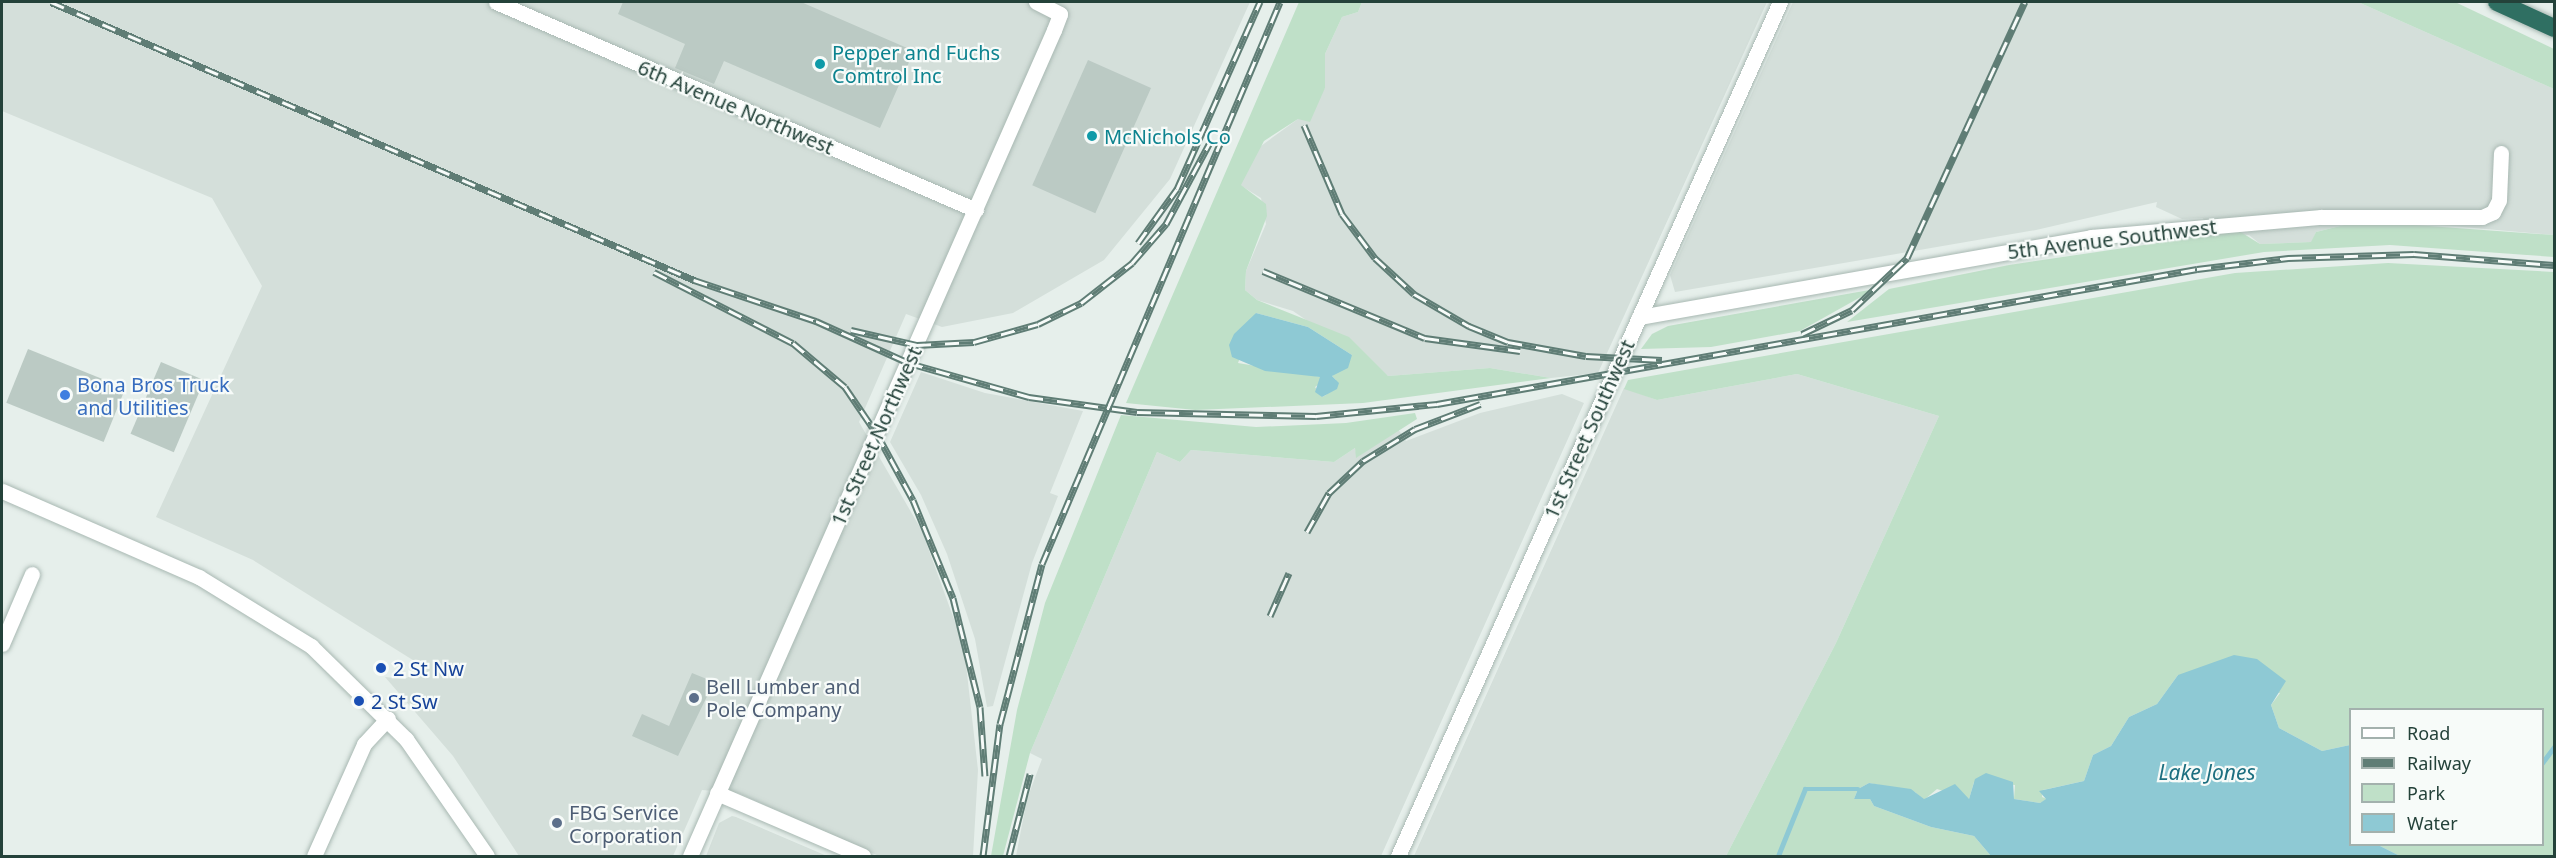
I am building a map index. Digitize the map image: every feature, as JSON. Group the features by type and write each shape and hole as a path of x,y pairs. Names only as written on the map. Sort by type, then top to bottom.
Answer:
{"highway":[{"path":"2497,2 2554,28"}],"street":[{"name":"6th Avenue Northwest","path":"496,2 976,210"},
{"name":"1st Street Northwest","path":"690,856 976,210 1060,14 1036,2"},
{"name":"1st Street Southwest","path":"1398,856 1780,2"},
{"name":"5th Avenue Southwest","path":"1639,317 2091,237 2321,216 2482,217 2493,212 2499,200 2501,153"},
{"path":"2,491 233,595 310,646 388,718 487,856"},
{"path":"2,644 32,574"},
{"path":"314,856 364,744 388,718"},
{"path":"717,793 862,856"}],"shaded area":[{"name":"Bell Lumber and Pole Company","path":"2,2 1250,2 1170,179 1104,260 1013,313 942,327 906,314 859,422 922,531 964,647 978,770 973,856 879,856 738,793 702,790 673,856 519,856 453,756 385,677 405,679 424,667 253,560 156,517 262,286 212,198 2,111"},
{"path":"1362,2 1767,2 1598,373 1551,378 1490,368 1388,376 1293,311 1257,300 1245,290 1246,271 1266,224 1261,198 1240,185 1254,151 1298,119 1325,88 1325,54 1342,17 1358,12"},
{"path":"1793,2 2358,2 2554,89 2554,235 2429,224 2344,225 2316,232 2312,242 2260,244 2249,235 2206,234 2203,218 2182,219 2156,207 2157,202 2036,230 1675,292 1670,275"},
{"path":"921,372 985,393 1083,411 1050,493 1058,496 1032,563 993,706 987,707 975,639 947,554 921,495 890,442"},
{"path":"1797,374 1939,416 1836,643 1726,856 1414,856 1624,388 1657,400"},
{"path":"1562,394 1584,403 1381,856 1016,856 1027,799 1042,759 1030,753 1157,452 1180,462 1191,450 1334,462 1355,448 1357,457 1398,429 1406,441 1480,413"},
{"path":"732,816 827,856 706,856 719,823"}],"green space":[{"path":"1299,2 1362,2 1358,12 1342,17 1325,54 1325,88 1310,122 1298,119 1264,141 1241,185 1266,204 1267,216 1246,271 1245,290 1257,300 1349,337 1388,376 1490,368 1551,378 1363,403 1195,410 1126,403","holes":["1256,313 1308,327 1352,355 1332,376 1336,380 1326,395 1322,397 1315,387 1322,382 1321,377 1238,363"]},
{"path":"2358,2 2455,2 2554,49 2554,89"},
{"path":"2387,223 2554,235 2554,257 2390,245 2264,252 1847,322 1889,289 2009,265 2239,231 2260,244 2311,242 2316,232 2344,225"},
{"path":"2388,263 2554,272 2554,856 2400,856 2380,846 2544,846 2544,708 2349,708 2349,745 2322,751 2279,728 2271,705 2280,693 2178,675 2157,704 2129,717 2111,746 2093,755 2084,781 2043,790 2042,797 2047,799 2040,803 2014,799 2015,785 1974,782 1969,799 1937,789 1924,800 1915,792 1869,783 1858,789 1854,799 1870,799 1874,806 1931,827 1974,836 1991,856 1726,856 1836,643 1939,416 1797,374 1657,400 1624,389 1628,380 2235,273"},
{"path":"1875,289 1800,331 1711,347 1641,349 1652,334 1668,326"},
{"path":"1415,413 1417,419 1356,458 1355,448 1334,462 1191,450 1180,462 1157,452 1030,753 1003,856 991,856 1017,710 1045,603 1121,415 1256,427 1346,423"}],"water":[{"path":"1256,313 1308,327 1352,355 1348,368 1332,376 1339,383 1337,389 1322,397 1315,392 1320,377 1265,371 1232,357 1229,345 1234,334"},
{"name":"Lake Jones","path":"2234,655 2257,659 2286,681 2271,705 2279,728 2322,751 2349,745 2349,846 2380,846 2400,856 1991,856 1974,836 1931,827 1874,806 1870,799 1854,799 1858,789 1869,783 1911,789 1924,799 1955,784 1969,799 1975,779 1986,773 2013,782 2014,799 2040,803 2046,799 2039,791 2084,781 2093,755 2111,746 2129,717 2157,704 2178,675"}],"building":[{"name":"Pepper and Fuchs Comtrol Inc","path":"623,2 801,2 914,51 880,128 724,61 714,84 675,68 685,44 618,14"},
{"name":"McNichols Co","path":"1088,60 1151,88 1095,213 1032,185"},
{"name":"Bona Bros Truck and Utilities","path":"28,349 125,388 104,442 6,403"},
{"path":"161,362 204,380 174,452 131,434"},
{"name":"Bell Lumber and Pole Company","path":"692,673 714,682 678,756 632,736 642,714 669,726"}],"waterway":[{"path":"2544,760 2554,747"},
{"path":"1778,856 1805,789 1858,789"}],"railway":[{"path":"51,2 694,280 816,321 909,363 1029,397 1137,412 1316,416 1437,404 2197,269 2288,258 2414,254 2554,265"},
{"path":"1138,243 1177,189 1260,2"},
{"path":"983,856 1000,724 1042,564 1280,2"},
{"path":"1802,334 1852,310 1907,258 2025,2"},
{"path":"1304,125 1342,214 1375,258 1414,294 1469,326 1508,342 1586,356 1662,360"},
{"path":"851,330 917,345 974,342 1038,324 1081,303 1132,263 1166,224 1209,144"},
{"path":"1263,271 1425,338 1520,351"},
{"path":"654,272 793,343 845,387 877,434 913,500 953,598 980,707 985,776"},
{"path":"1307,532 1329,493 1363,461 1415,429 1480,404"},
{"path":"1270,616 1289,573"},
{"path":"1009,856 1030,774"}],"place":[{"name":"Pepper and Fuchs Comtrol Inc","path":"820,64"},
{"name":"McNichols Co","path":"1092,136"},
{"name":"Bona Bros Truck and Utilities","path":"65,395"},
{"name":"2 St Nw","path":"381,668"},
{"name":"Bell Lumber and Pole Company","path":"694,698"},
{"name":"2 St Sw","path":"359,701"},
{"name":"FBG Service Corporation","path":"557,823"}]}
